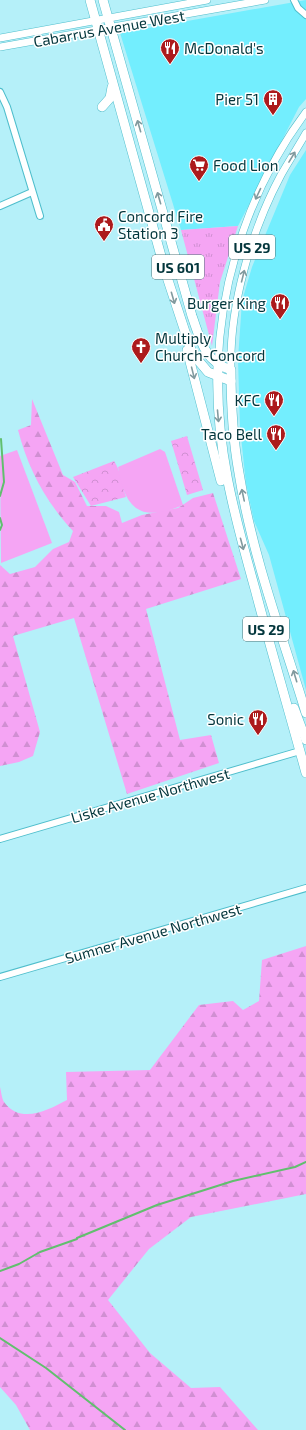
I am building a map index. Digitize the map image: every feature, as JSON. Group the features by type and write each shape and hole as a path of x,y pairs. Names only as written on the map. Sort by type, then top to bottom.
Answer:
{"highway":[{"name":"US 601","path":"90,0 180,321 222,486 232,506"},
{"name":"US 601","path":"103,0 198,335 211,360 218,366"},
{"path":"111,75 112,92 107,103 102,107 115,108 123,118"},
{"path":"154,229 166,226"},
{"path":"180,321 192,353 208,372 217,377 231,381"},
{"path":"218,366 231,370"},
{"name":"US 29","path":"218,366 217,406 220,439 232,506 274,657 303,752 306,773"},
{"name":"US 29","path":"231,370 232,414 239,473 260,561 306,713"},
{"path":"257,598 270,594"},
{"path":"274,657 288,687 306,740"}],"main road":[{"name":"Cabarrus Avenue West","path":"0,47 97,25 109,18 207,0"},
{"path":"206,11 209,6 238,0"},
{"name":"Cabarrus Avenue West","path":"0,38 97,25 112,28 265,0"},
{"name":"US 29","path":"218,366 224,307 242,234 256,197 273,163 306,112"},
{"name":"US 29","path":"231,370 235,316 247,261 261,219 280,176 306,133"}],"street":[{"path":"294,0 298,8 306,15"},
{"path":"0,92 7,107 40,216"},
{"path":"0,206 32,192"},
{"name":"Liske Avenue Northwest","path":"0,839 303,752"},
{"name":"Sumner Avenue Northwest","path":"0,977 306,888"}],"shaded area":[{"path":"306,0 306,99 299,107 238,226 181,230 120,33"},
{"path":"306,150 306,690 269,555 254,521 246,484 240,427 238,359 242,301 252,267 290,175"}],"green space":[{"path":"238,226 220,282 212,346 181,230"},
{"path":"32,399 63,475 75,482 87,506 106,506 119,512 122,523 142,515 178,508 193,498 213,493 241,579 146,609 180,740 211,735 219,763 127,794 74,618 13,636 40,732 33,756 19,762 0,766 0,565 10,574 35,567 53,549 69,542 73,531 46,497 27,458 22,444 18,430 31,425"},
{"path":"187,436 203,490 187,495 171,441"},
{"path":"160,449 165,452 183,505 156,513 146,512 137,509 125,494 118,467"},
{"path":"17,450 52,543 1,563 0,456"},
{"path":"114,461 120,474 126,497 91,506 73,477"},
{"path":"306,946 306,1194 191,1217 149,1249 108,1300 150,1353 191,1388 220,1387 258,1430 30,1430 16,1405 0,1387 0,1087 3,1101 11,1109 18,1113 35,1113 52,1108 67,1100 66,1072 150,1070 199,1005 233,1001 243,1010 259,1001 262,960"}],"waterway":[{"path":"0,496 4,482 1,439"},
{"path":"0,518 2,525 0,530"},
{"path":"0,1271 19,1264 40,1252 77,1239 157,1205 233,1181 295,1167 306,1162"},
{"path":"0,1338 46,1368 125,1430"}],"place":[{"name":"McDonald's","path":"170,65"},
{"name":"Pier 51","path":"273,116"},
{"name":"Food Lion","path":"199,182"},
{"name":"Concord Fire Station 3","path":"104,242"},
{"name":"Burger King","path":"280,320"},
{"name":"Multiply Church-Concord","path":"141,364"},
{"name":"KFC","path":"274,417"},
{"name":"Taco Bell","path":"276,451"},
{"name":"Sonic","path":"258,736"}]}
